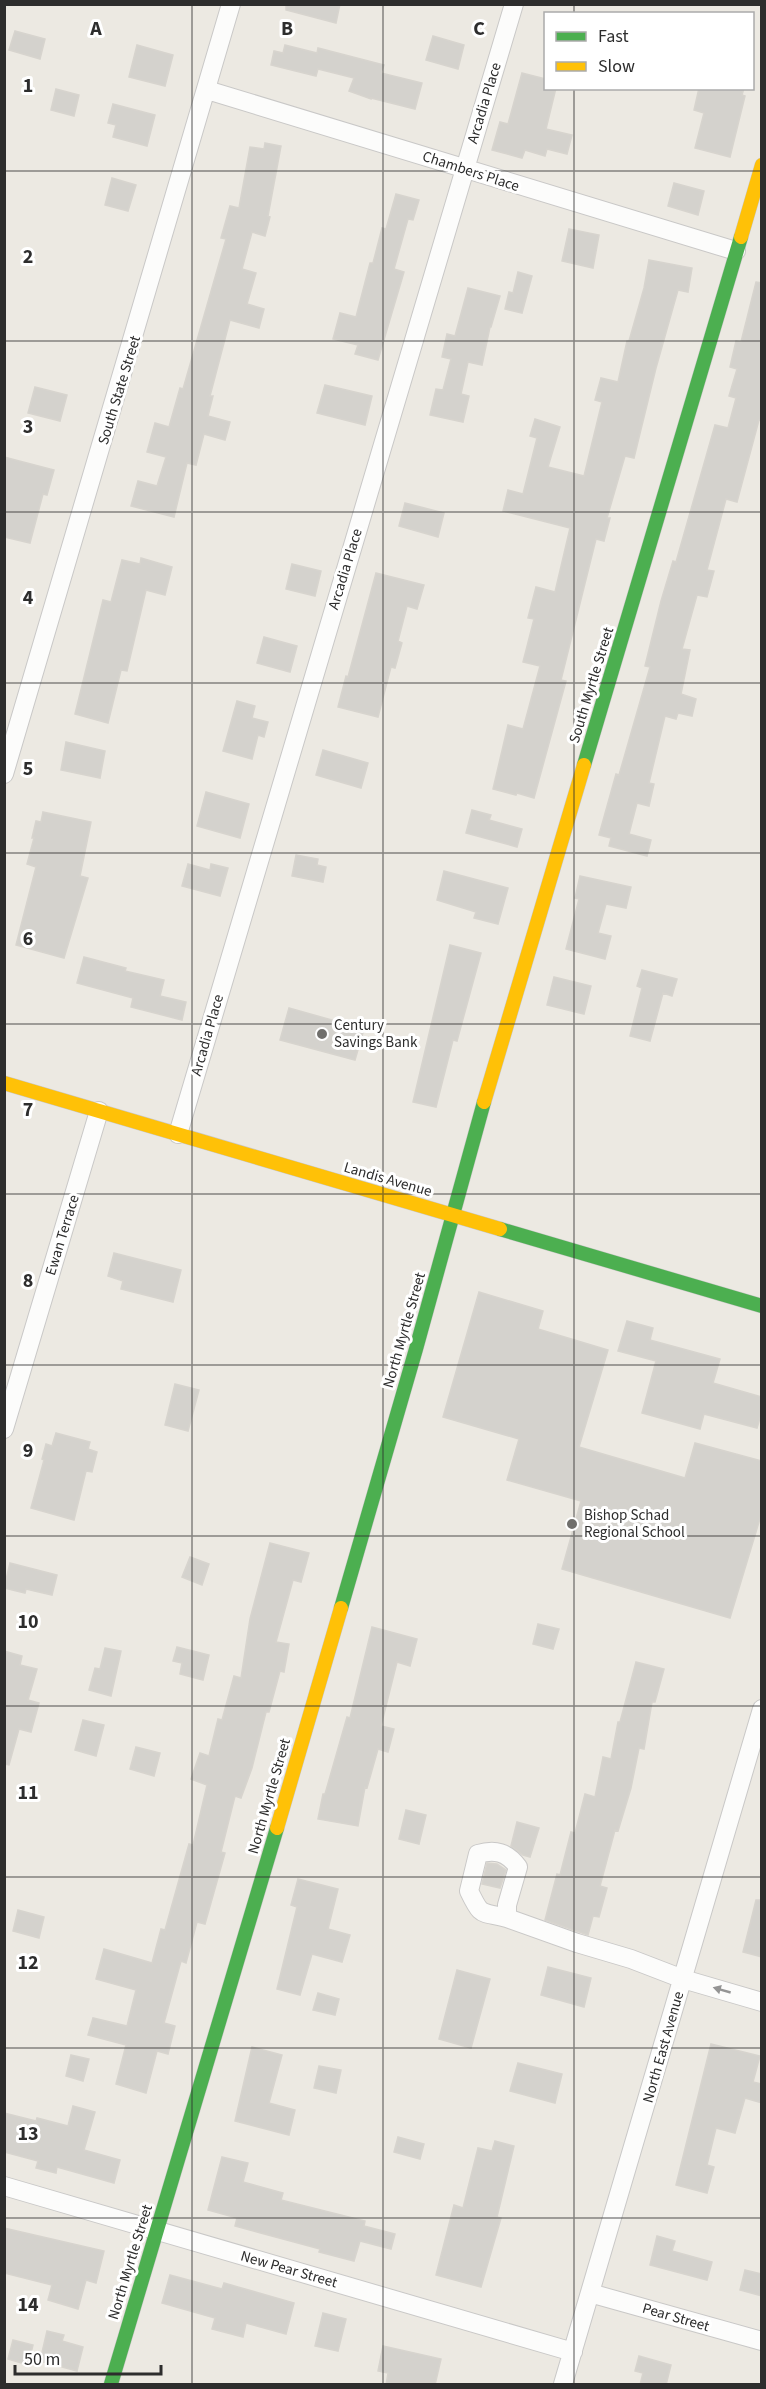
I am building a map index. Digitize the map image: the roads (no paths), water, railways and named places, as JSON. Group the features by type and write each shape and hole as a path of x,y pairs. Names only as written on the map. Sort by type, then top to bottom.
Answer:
{"street":[{"name":"South State Street","path":"4,774 231,4"},
{"name":"Arcadia Place","path":"178,1134 514,4"},
{"name":"Chambers Place","path":"207,90 736,252"},
{"name":"South Myrtle Street","path":"452,1215 519,980 762,165"},
{"name":"Landis Avenue","path":"4,1083 762,1306"},
{"name":"Ewan Terrace","path":"4,1429 99,1111"},
{"name":"North Myrtle Street","path":"111,2385 275,1836 416,1349 452,1215"},
{"name":"North East Avenue","path":"563,2385 762,1709"},
{"path":"507,1918 631,1959 683,1979 762,2002"},
{"name":"New Pear Street","path":"4,2186 573,2352"},
{"name":"Pear Street","path":"590,2293 762,2342"}],"place":[{"name":"Century Savings Bank","path":"322,1034"},
{"name":"Bishop Schad Regional School","path":"572,1524"}]}
